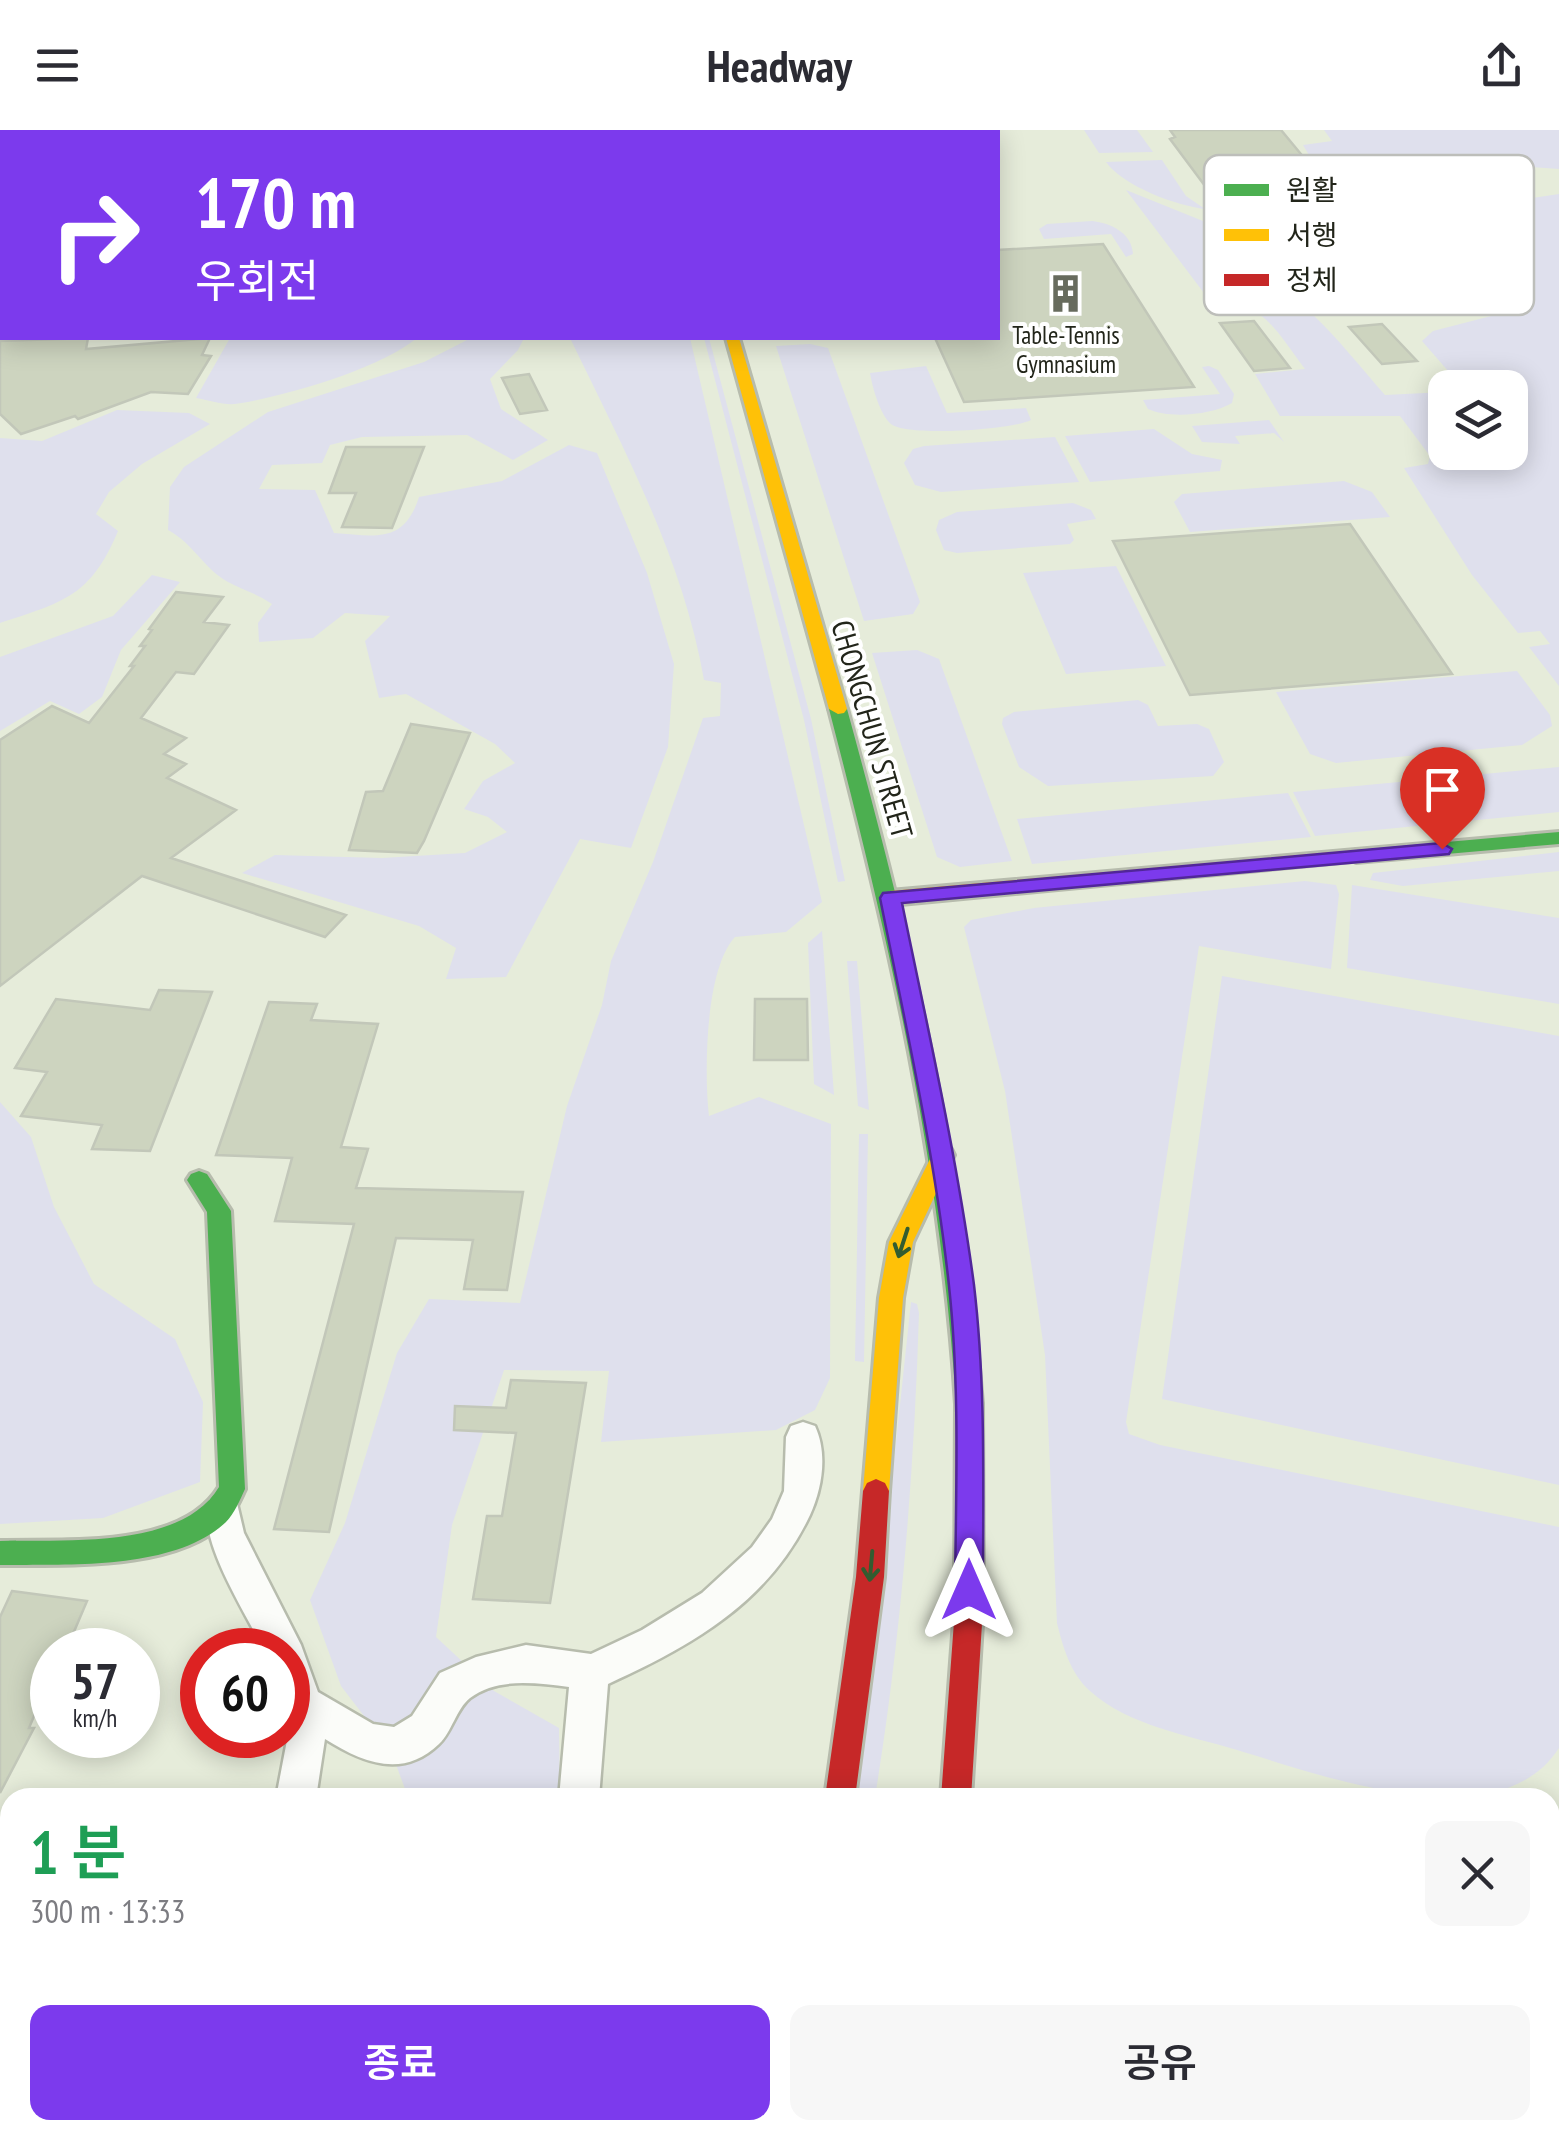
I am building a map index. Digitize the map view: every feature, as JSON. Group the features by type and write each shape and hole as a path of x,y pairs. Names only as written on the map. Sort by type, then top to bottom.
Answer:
{"main road":[{"name":"CHONGCHUN STREET","path":"733,340 890,898 943,1154 962,1290 970,1452 969,1659 957,1788"},
{"path":"890,898 1559,838"},
{"path":"841,1788 870,1576 891,1298 901,1242 943,1154"},
{"path":"0,1553 111,1549 187,1533 223,1510 232,1489 223,1264 219,1211 199,1180"}],"street":[{"path":"310,1708 367,1743 398,1748 426,1730 454,1686 489,1670 526,1663 592,1672 640,1652 704,1615 768,1560 802,1495 803,1436"},
{"path":"223,1510 226,1535 273,1628"},
{"path":"580,1788 584,1702 592,1672"},
{"path":"300,1788 305,1758"}],"shaded area":[{"path":"1084,130 1137,130 1153,152 1099,153"},
{"path":"1324,130 1559,130 1559,169 1534,167 1534,155 1309,155 1303,145 1332,141"},
{"path":"1162,160 1186,196 1204,209 1151,193 1125,179 1106,162"},
{"path":"1126,190 1203,221 1204,293"},
{"path":"1559,194 1559,686 1529,647 1550,644 1540,631 1518,633 1472,575 1404,468 1428,464 1428,470 1528,470 1528,370 1447,370 1422,341 1433,331 1495,315 1534,315 1534,198"},
{"path":"1092,221 1119,230 1129,240 1133,254 1126,257 1111,234 1044,239 1039,229 1047,224"},
{"path":"1260,315 1313,315 1385,395 1428,393 1428,453 1400,416 1280,416 1255,374 1305,369"},
{"path":"229,340 414,340 356,371 278,395 235,404 196,398"},
{"path":"467,340 523,340 490,379 501,409 548,440 513,460 467,435 362,437 330,445 322,463 272,465 259,489 315,490 334,533 387,534 405,523 419,497 502,481 569,445 597,453 647,573 674,664 668,747 631,848 580,839 506,977 446,979 456,948 419,926 242,873 275,855 382,858 465,853 507,832 488,817 464,809 483,781 515,763 495,744 406,694 379,698 365,641 390,616 345,613 313,638 259,642 258,623 272,604 219,576 168,530 170,487 184,467 268,412 424,362"},
{"path":"571,340 690,340 822,902 786,932 735,937 725,952 709,1022 709,1116 759,1097 831,1124 830,1378 815,1410 776,1430 601,1442 609,1371 504,1370 452,1525 436,1637 494,1691 559,1728 560,1788 405,1788 391,1751 341,1686 310,1600 345,1523 397,1353 429,1299 520,1303 567,1106 602,1005 611,961 653,862 703,718 720,716 721,683 704,680 682,591 630,462"},
{"path":"705,340 710,340 811,719 845,881 838,882 804,720"},
{"path":"810,344 828,348 920,602 913,614 864,621 776,346"},
{"path":"926,366 947,413 1026,408 1031,420 960,431 917,430 891,424 880,407 870,373"},
{"path":"1202,367 1218,370 1234,394 1232,403 1190,414 1148,409 1143,400 1220,394"},
{"path":"117,410 189,413 210,424 142,464 109,492 96,514 118,531 108,553 86,583 58,602 0,623 0,438 42,441"},
{"path":"1269,420 1284,442 1274,433 1235,436 1240,444 1202,442 1192,426"},
{"path":"1154,429 1192,454 1222,460 1220,471 1090,482 1065,436"},
{"path":"1055,437 1079,482 941,492 915,485 904,463 913,449 924,446"},
{"path":"1344,481 1372,492 1390,517 1190,532 1174,502 1182,494"},
{"path":"1073,503 1091,510 1096,519 1067,524 1074,540 1070,544 957,553 944,550 936,530 939,520 957,512"},
{"path":"1116,566 1166,666 1066,674 1023,573"},
{"path":"152,575 180,582 121,650 102,697 79,714 50,701 0,731 0,657 113,616"},
{"path":"917,650 939,659 1012,861 960,867 937,857 872,653"},
{"path":"1517,671 1550,715 1552,726 1522,745 1336,763 1310,754 1276,692"},
{"path":"1138,700 1148,705 1158,726 1197,724 1209,729 1224,762 1213,776 1048,786 1019,767 1002,724 1003,718 1014,712"},
{"path":"1559,767 1559,812 1315,836 1293,792"},
{"path":"1288,793 1311,837 1032,864 1017,819"},
{"path":"1559,852 1559,871 1403,886 1370,880 1373,873"},
{"path":"1305,881 1336,885 1339,894 1331,969 1199,946 1126,1422 1129,1434 1160,1445 1559,1527 1559,1748 1531,1776 1502,1788 1360,1785 1141,1721 1106,1703 1077,1676 1057,1623 1045,1355 1005,1091 964,927 971,920 1034,908"},
{"path":"1352,885 1559,918 1559,1004 1347,968"},
{"path":"822,931 834,1095 814,1084 808,943"},
{"path":"847,961 857,961 869,1110 858,1106"},
{"path":"1222,976 1559,1036 1559,1485 1162,1399"},
{"path":"0,1102 31,1137 54,1207 94,1284 175,1339 203,1402 200,1482 103,1518 0,1524"},
{"path":"859,1134 868,1134 864,1362 855,1361"},
{"path":"911,1302 917,1304 919,1313 917,1374 899,1617 876,1788 859,1788"}],"building":[{"path":"1170,130 1281,130 1302,155 1204,155 1204,185 1170,139 1175,137"},
{"name":"Table-Tennis Gymnasium","path":"1103,244 1194,387 964,402 936,340 1000,340 1000,250"},
{"path":"1254,321 1290,368 1254,371 1220,323"},
{"path":"1382,324 1417,361 1382,364 1349,327"},
{"path":"88,340 86,349 209,340 202,355 211,356 188,394 151,392 78,419 75,416 21,434 0,414 0,341"},
{"path":"529,374 547,410 520,414 502,378"},
{"path":"346,447 424,447 392,528 342,527 356,493 329,493"},
{"path":"1350,524 1452,674 1190,695 1113,541"},
{"path":"176,592 223,597 204,622 229,625 194,674 176,672 141,718 186,738 164,754 186,764 167,778 236,810 171,858 346,915 325,937 142,876 0,986 0,740 52,706 89,723 134,666 130,666 145,646 140,646 152,630 149,629"},
{"path":"411,724 470,733 424,841 417,853 349,850 366,792 383,791"},
{"path":"159,990 212,992 150,1151 92,1149 102,1125 21,1116 47,1072 15,1068 56,999 150,1010"},
{"path":"755,999 807,999 808,1060 754,1060"},
{"path":"269,1002 317,1004 311,1020 378,1024 341,1147 368,1149 356,1188 523,1192 507,1290 464,1289 473,1240 396,1238 329,1532 274,1529 354,1224 275,1221 292,1158 216,1155"},
{"path":"511,1380 586,1383 550,1603 473,1599 487,1516 502,1516 516,1433 454,1430 455,1406 506,1408"},
{"path":"12,1591 87,1601 76,1628 30,1628 30,1736 0,1788 0,1617"}],"traffic: fast":[{"path":"838,709 923,1053 953,1227 969,1404"},
{"path":"1356,856 1559,838"},
{"path":"0,1553 95,1550 165,1540 195,1529 219,1512 232,1489 219,1211 199,1180"}],"traffic: slow":[{"path":"733,340 838,709"},
{"path":"890,898 1356,856"},
{"path":"876,1491 891,1298 901,1242 943,1155"}],"traffic: jam":[{"path":"957,1788 969,1608 969,1404"},
{"path":"841,1788 870,1577 876,1491"}],"place":[{"name":"Table-Tennis Gymnasium","path":"1066,294"}],"route":[{"path":"969,1590 970,1452 962,1290 943,1154 890,898 1442,849"}]}
